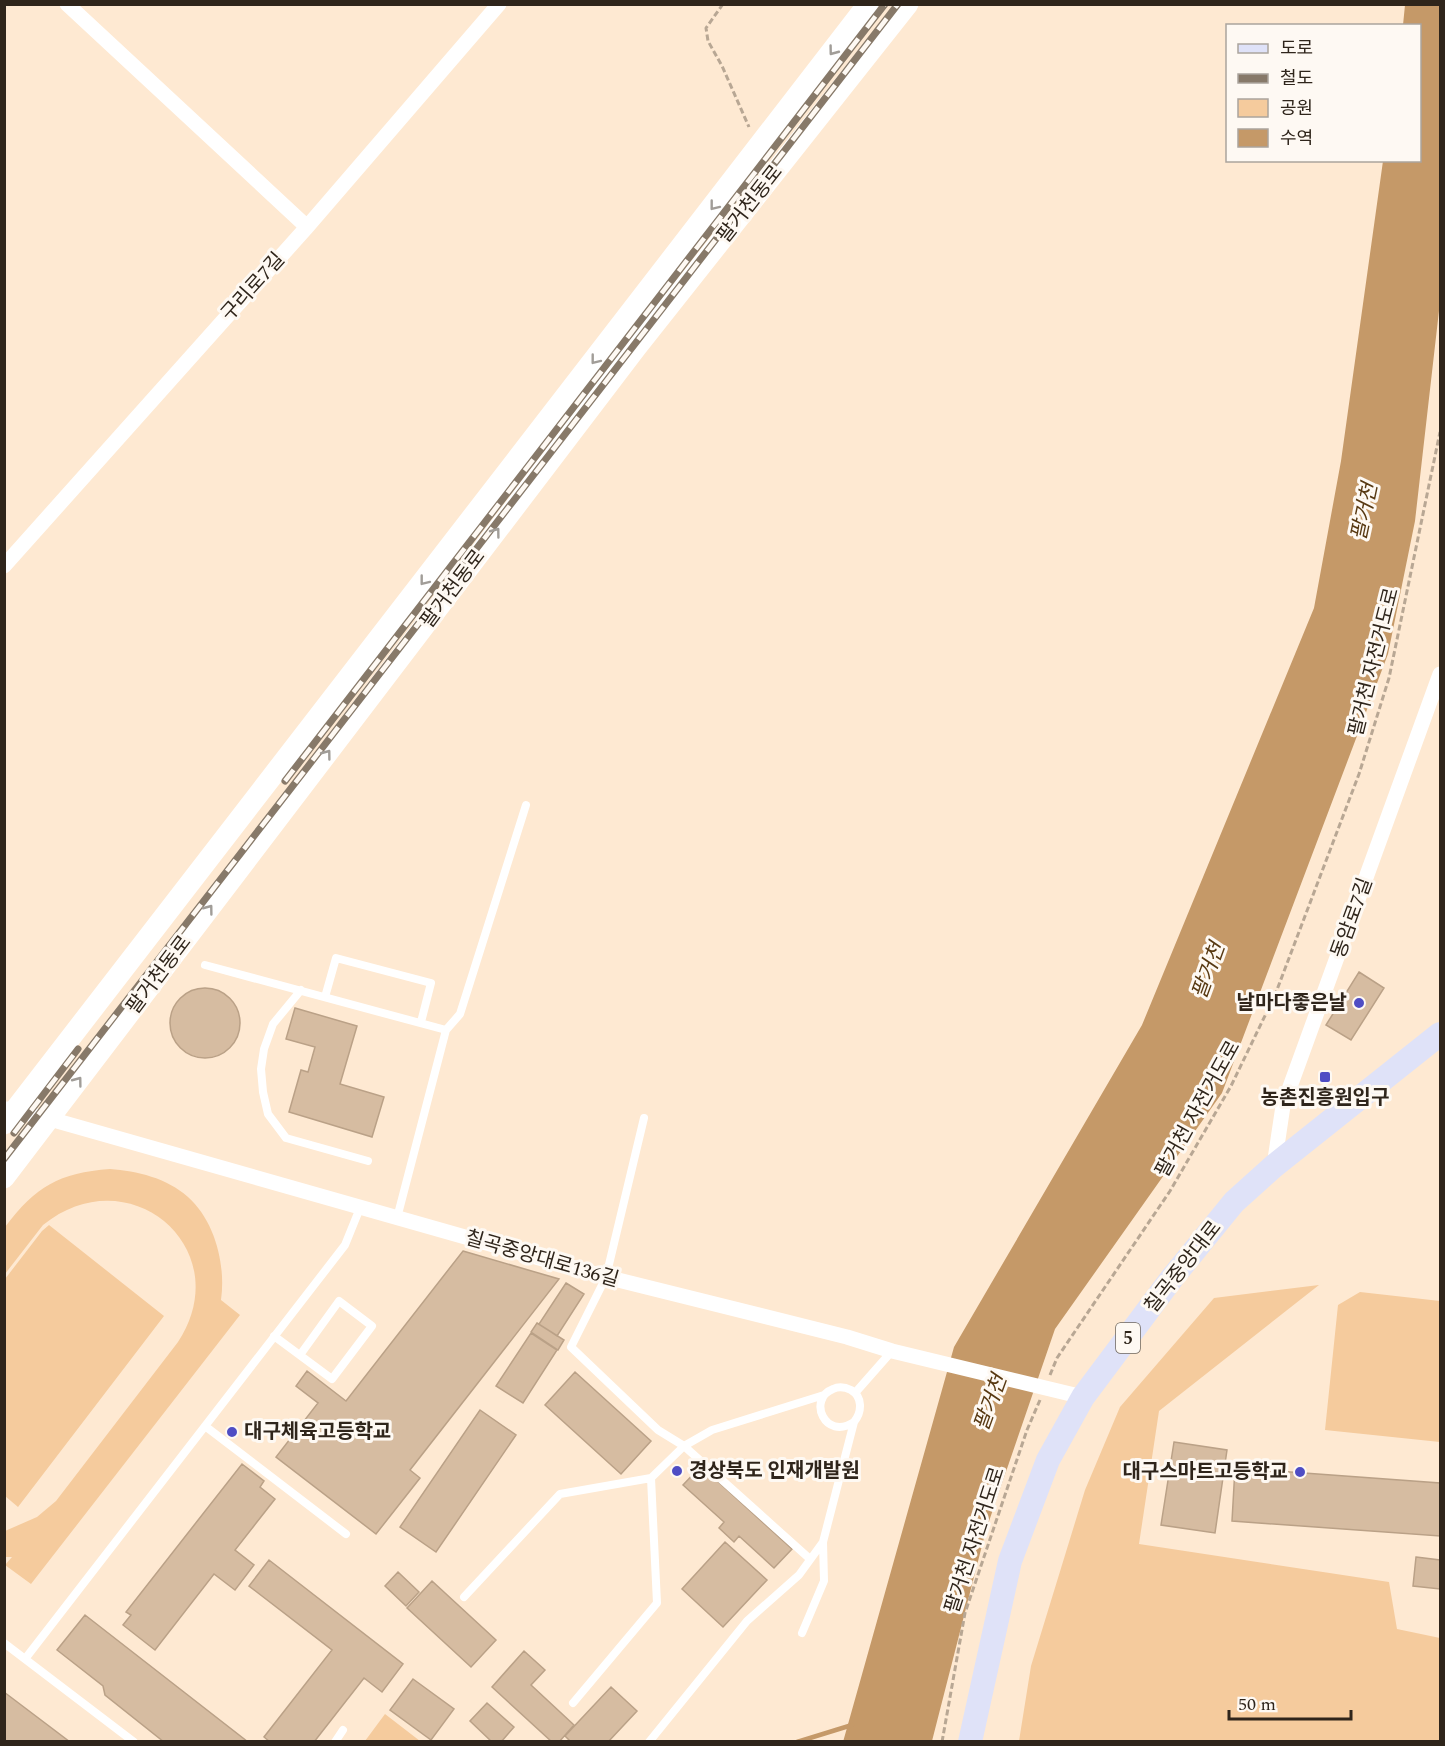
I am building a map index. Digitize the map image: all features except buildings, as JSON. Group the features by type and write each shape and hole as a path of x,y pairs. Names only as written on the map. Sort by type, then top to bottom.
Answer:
{"main road":[{"name":"칠곡중앙대로","path":"970,1742 1010,1561 1048,1460 1083,1397 1172,1278 1234,1202 1274,1166 1440,1034"}],"street":[{"path":"67,4 307,227"},
{"name":"구리로7길","path":"4,566 307,227 499,4"},
{"name":"팔거천동로","path":"8,1115 868,4"},
{"name":"팔거천동로","path":"4,1178 636,348 908,4"},
{"name":"동암로7길","path":"1274,1166 1283,1106 1440,674"},
{"name":"칠곡중앙대로136길","path":"8,1115 50,1119 606,1277 847,1337 892,1351 1053,1385 1083,1397"}],"lane":[{"path":"397,1218 446,1030 460,1014 526,805"},
{"path":"325,997 336,958 431,983 421,1022"},
{"path":"205,965 446,1030"},
{"path":"301,990 273,1024 264,1049 261,1069 268,1114 286,1138 368,1161"},
{"path":"644,1118 606,1277 571,1347 658,1430 684,1446 810,1559"},
{"path":"25,1659 345,1245 360,1208"},
{"path":"274,1336 332,1379 372,1326 339,1301 300,1355"},
{"path":"855,1393 892,1351"},
{"path":"464,1597 560,1494 651,1478 684,1446 712,1430 824,1395 829,1390 842,1387 855,1393 861,1404 858,1417 854,1422 823,1542 824,1581 802,1634"},
{"path":"824,1395 820,1408 825,1420 836,1427 854,1422"},
{"path":"205,1426 346,1534"},
{"path":"573,1703 657,1603 651,1478"},
{"path":"649,1742 747,1621 799,1575 823,1542"},
{"path":"4,1643 134,1742"},
{"path":"334,1742 343,1730"}],"path":[{"path":"723,4 706,28 708,41 722,66 749,127"},
{"name":"팔거천 자전거도로","path":"1053,1385 1057,1358 1170,1191 1231,1086 1275,995 1359,774 1389,678 1440,432"},
{"name":"팔거천 자전거도로","path":"942,1742 965,1612 1023,1441 1040,1400"}],"green space":[{"path":"110,1169 161,1180 180,1190 197,1207 212,1231 220,1258 221,1300 240,1315 31,1584 5,1565 12,1557 5,1557 5,1531 37,1517 56,1501 178,1342 193,1307 195,1275 185,1246 166,1222 140,1207 109,1201 76,1206 43,1225 5,1274 5,1227 27,1201 50,1184 63,1178"},
{"path":"49,1225 164,1316 18,1507 5,1496 5,1279"},
{"path":"1319,1285 1159,1411 1139,1544 1389,1582 1397,1629 1440,1638 1440,1741 1019,1741 1031,1666 1085,1490 1120,1407 1214,1298"},
{"path":"1360,1292 1440,1301 1440,1442 1325,1430 1338,1305"},
{"path":"385,1714 420,1741 365,1741"}],"water":[{"name":"팔거천","path":"1405,5 1440,5 1440,302 1415,521 1388,654 1222,1093 1055,1329 986,1530 932,1741 843,1742 954,1347 1142,1025 1314,608 1341,461 1383,162 1421,162 1421,24 1403,24"}],"waterway":[{"path":"797,1742 852,1725"}],"railway":[{"path":"285,781 885,4"},
{"path":"4,1159 898,4"},
{"path":"14,1133 78,1049"}],"place":[{"name":"날마다좋은날","path":"1359,1003"},
{"name":"농촌진흥원입구","path":"1325,1077"},
{"name":"대구체육고등학교","path":"232,1432"},
{"name":"경상북도 인재개발원","path":"677,1471"},
{"name":"대구스마트고등학교","path":"1300,1472"}]}
